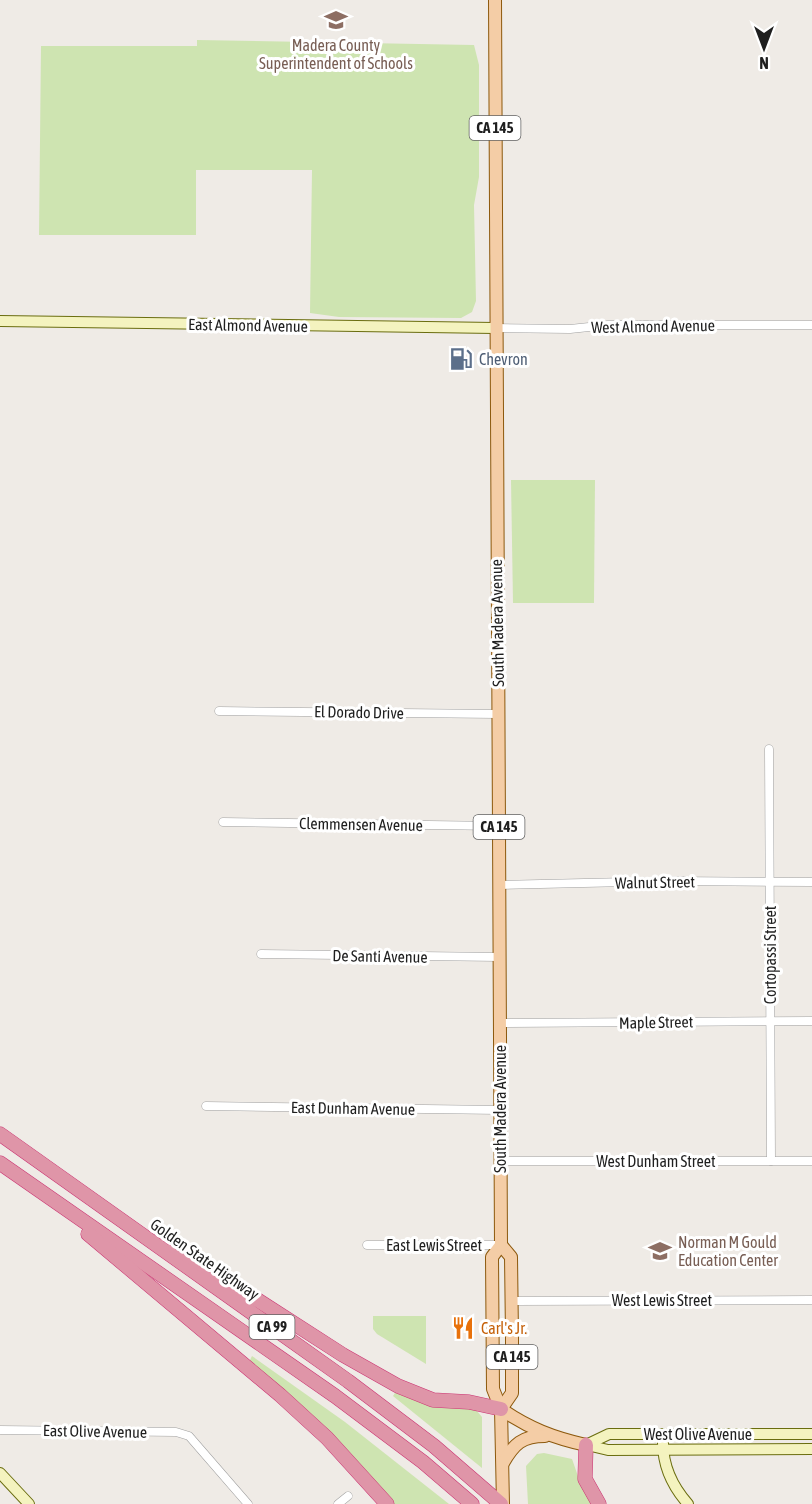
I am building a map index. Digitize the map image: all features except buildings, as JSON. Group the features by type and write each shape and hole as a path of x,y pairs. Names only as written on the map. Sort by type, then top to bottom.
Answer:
{"highway":[{"name":"Golden State Highway","path":"0,1134 348,1381 434,1446 502,1504"},
{"path":"35,1158 344,1355 391,1382 417,1395 434,1400 469,1402 501,1409"},
{"name":"CA 99","path":"0,1163 335,1396 423,1462 472,1504"},
{"path":"20,1176 280,1395 327,1438 387,1504"},
{"path":"586,1445 585,1479 599,1504"}],"main road":[{"name":"South Madera Avenue","path":"495,0 501,1245 492,1257 493,1389 501,1409 502,1504"},
{"name":"East Almond Avenue","path":"0,321 495,328"},
{"name":"South Madera Avenue","path":"501,1245 511,1257 512,1301 512,1393 501,1409"},
{"name":"West Olive Avenue","path":"501,1409 517,1420 550,1436 609,1450 812,1449"},
{"name":"West Olive Avenue","path":"586,1445 609,1434 812,1434"},
{"path":"663,1434 663,1450 672,1482 688,1504"},
{"path":"502,1464 513,1446 520,1441 530,1437 550,1436"},
{"path":"0,1473 29,1504"}],"street":[{"name":"West Almond Avenue","path":"495,328 570,329 608,325 812,325"},
{"name":"El Dorado Drive","path":"219,711 498,714"},
{"name":"Cortopassi Street","path":"769,748 771,1161"},
{"name":"Clemmensen Avenue","path":"223,822 499,826"},
{"name":"Walnut Street","path":"499,885 671,881 812,882"},
{"name":"De Santi Avenue","path":"261,954 499,957"},
{"name":"Maple Street","path":"500,1023 812,1021"},
{"name":"East Dunham Avenue","path":"206,1106 500,1110"},
{"name":"West Dunham Street","path":"500,1161 812,1161"},
{"name":"East Lewis Street","path":"367,1245 501,1245"},
{"name":"West Lewis Street","path":"512,1301 812,1300"},
{"name":"East Olive Avenue","path":"0,1430 176,1432 189,1436 248,1504"},
{"path":"338,1504 348,1496"}],"green space":[{"path":"197,40 474,45 479,65 479,177 474,205 476,301 472,312 461,318 339,317 310,313 312,170 196,170 196,235 39,235 41,46 197,46"},
{"path":"511,480 595,480 594,603 513,603"},
{"path":"373,1316 426,1316 426,1364 377,1334 373,1329"},
{"path":"252,1356 345,1422 449,1504 394,1504 249,1362"},
{"path":"397,1390 476,1410 482,1417 482,1468 393,1396"},
{"path":"544,1453 572,1459 579,1479 594,1504 528,1504 526,1466 537,1454"}],"place":[{"name":"Madera County Superintendent of Schools","path":"336,20"},
{"name":"Chevron","path":"461,359"},
{"name":"Norman M Gould Education Center","path":"660,1251"},
{"name":"Carl's Jr.","path":"463,1328"}]}
